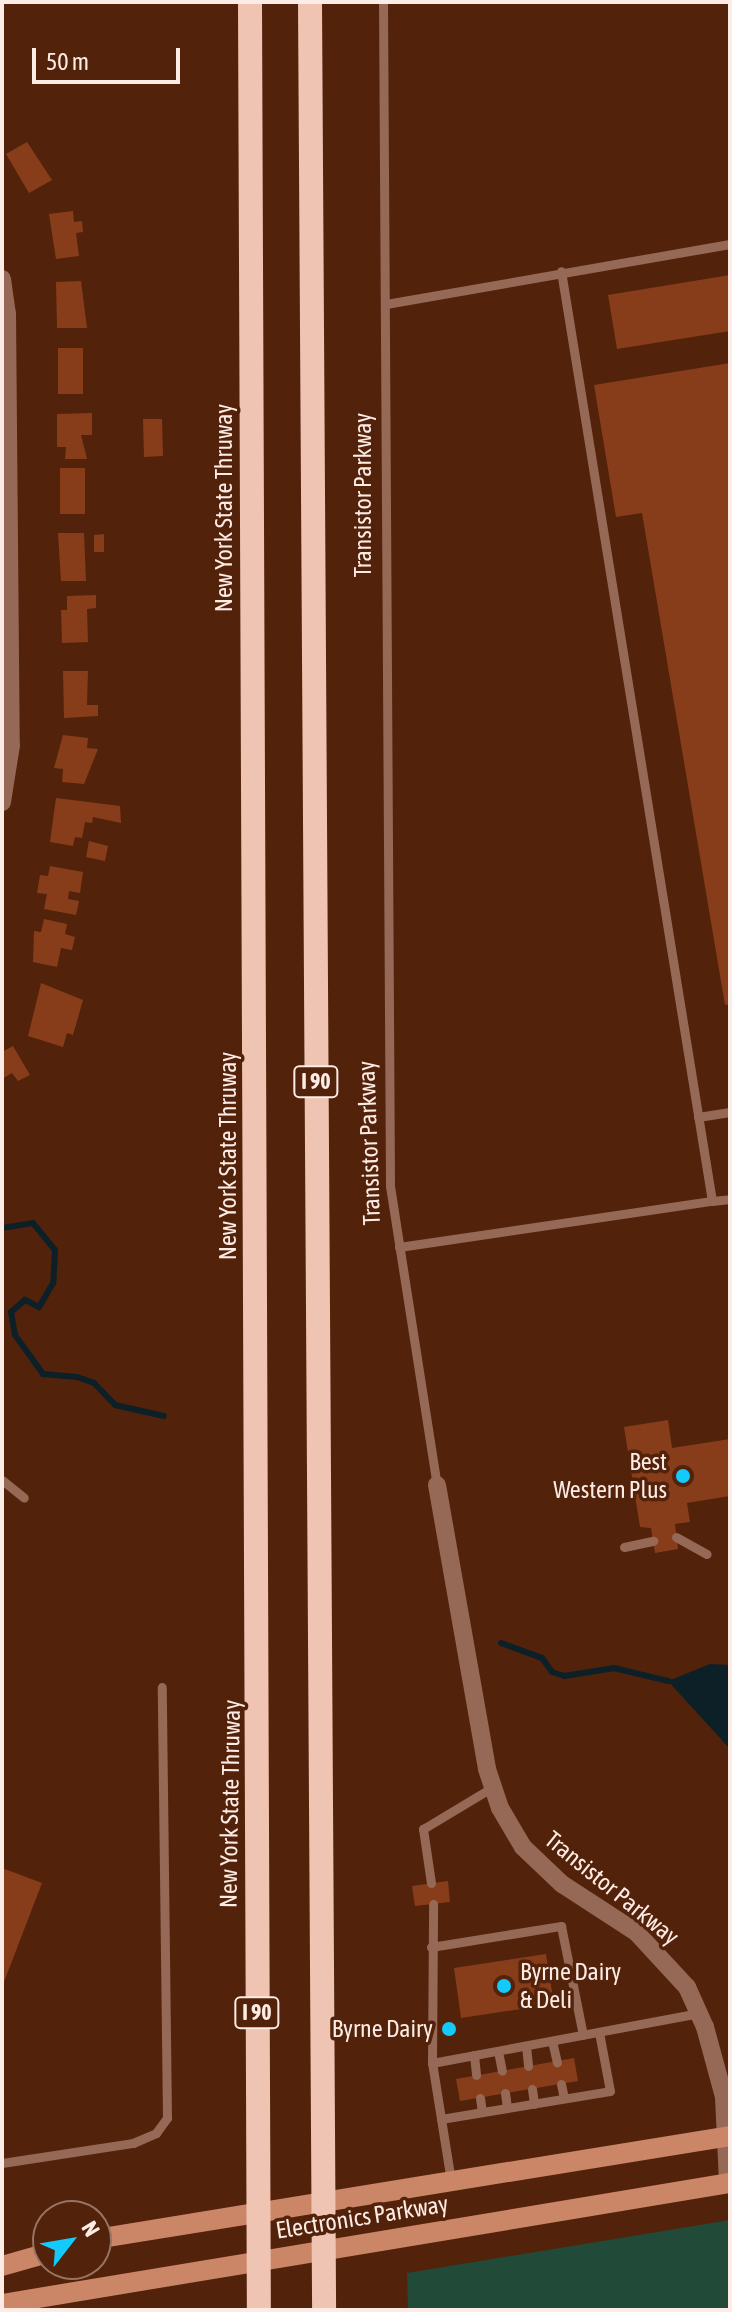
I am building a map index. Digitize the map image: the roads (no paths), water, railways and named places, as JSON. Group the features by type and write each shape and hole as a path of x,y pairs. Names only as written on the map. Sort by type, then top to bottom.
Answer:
{"highway":[{"name":"New York State Thruway","path":"250,2 259,2302"},
{"name":"I 90","path":"310,2 324,2304"}],"main road":[{"name":"Electronics Parkway","path":"112,2236 729,2136"},
{"name":"Electronics Parkway","path":"2,2304 729,2183"},
{"path":"2,2255 32,2252"},
{"path":"2,2266 32,2256"}],"street":[{"path":"2,279 6,638 11,745 2,802"},
{"name":"Transistor Parkway","path":"437,1485 493,1787 523,1847 562,1884 636,1932 674,1969 699,2013 724,2097 729,2136 729,2183"}],"lane":[{"name":"Transistor Parkway","path":"383,2 390,1186 437,1485"},
{"path":"386,304 561,271 730,244"},
{"path":"561,271 712,1201"},
{"path":"698,1117 730,1112"},
{"path":"399,1247 730,1199"},
{"path":"2,1480 24,1498"},
{"path":"676,1537 707,1554"},
{"path":"624,1547 653,1541"},
{"path":"2,2163 133,2143 156,2133 167,2118 162,1687"},
{"path":"431,1883 423,1829 493,1787"},
{"path":"433,1904 432,2063 451,2181"},
{"path":"431,1947 561,1926 583,2035"},
{"path":"432,2063 699,2013"},
{"path":"441,2119 610,2091 599,2032"},
{"path":"552,2041 557,2062"},
{"path":"526,2046 528,2066"},
{"path":"498,2051 502,2071"},
{"path":"474,2055 476,2075"},
{"path":"561,2084 564,2098"},
{"path":"532,2089 534,2104"},
{"path":"505,2093 507,2108"},
{"path":"480,2098 482,2112"}],"water":[{"path":"710,1664 730,1665 730,1749 668,1681"}],"waterway":[{"path":"2,1228 33,1223 55,1250 53,1283 39,1307 25,1300 11,1312 15,1335 43,1374 77,1377 94,1383 115,1405 164,1416"},
{"path":"501,1643 542,1658 552,1672 564,1676 614,1668 668,1681"}],"place":[{"name":"Best Western Plus","path":"683,1476"},
{"name":"Byrne Dairy & Deli","path":"504,1986"},
{"name":"Byrne Dairy","path":"449,2029"}]}
